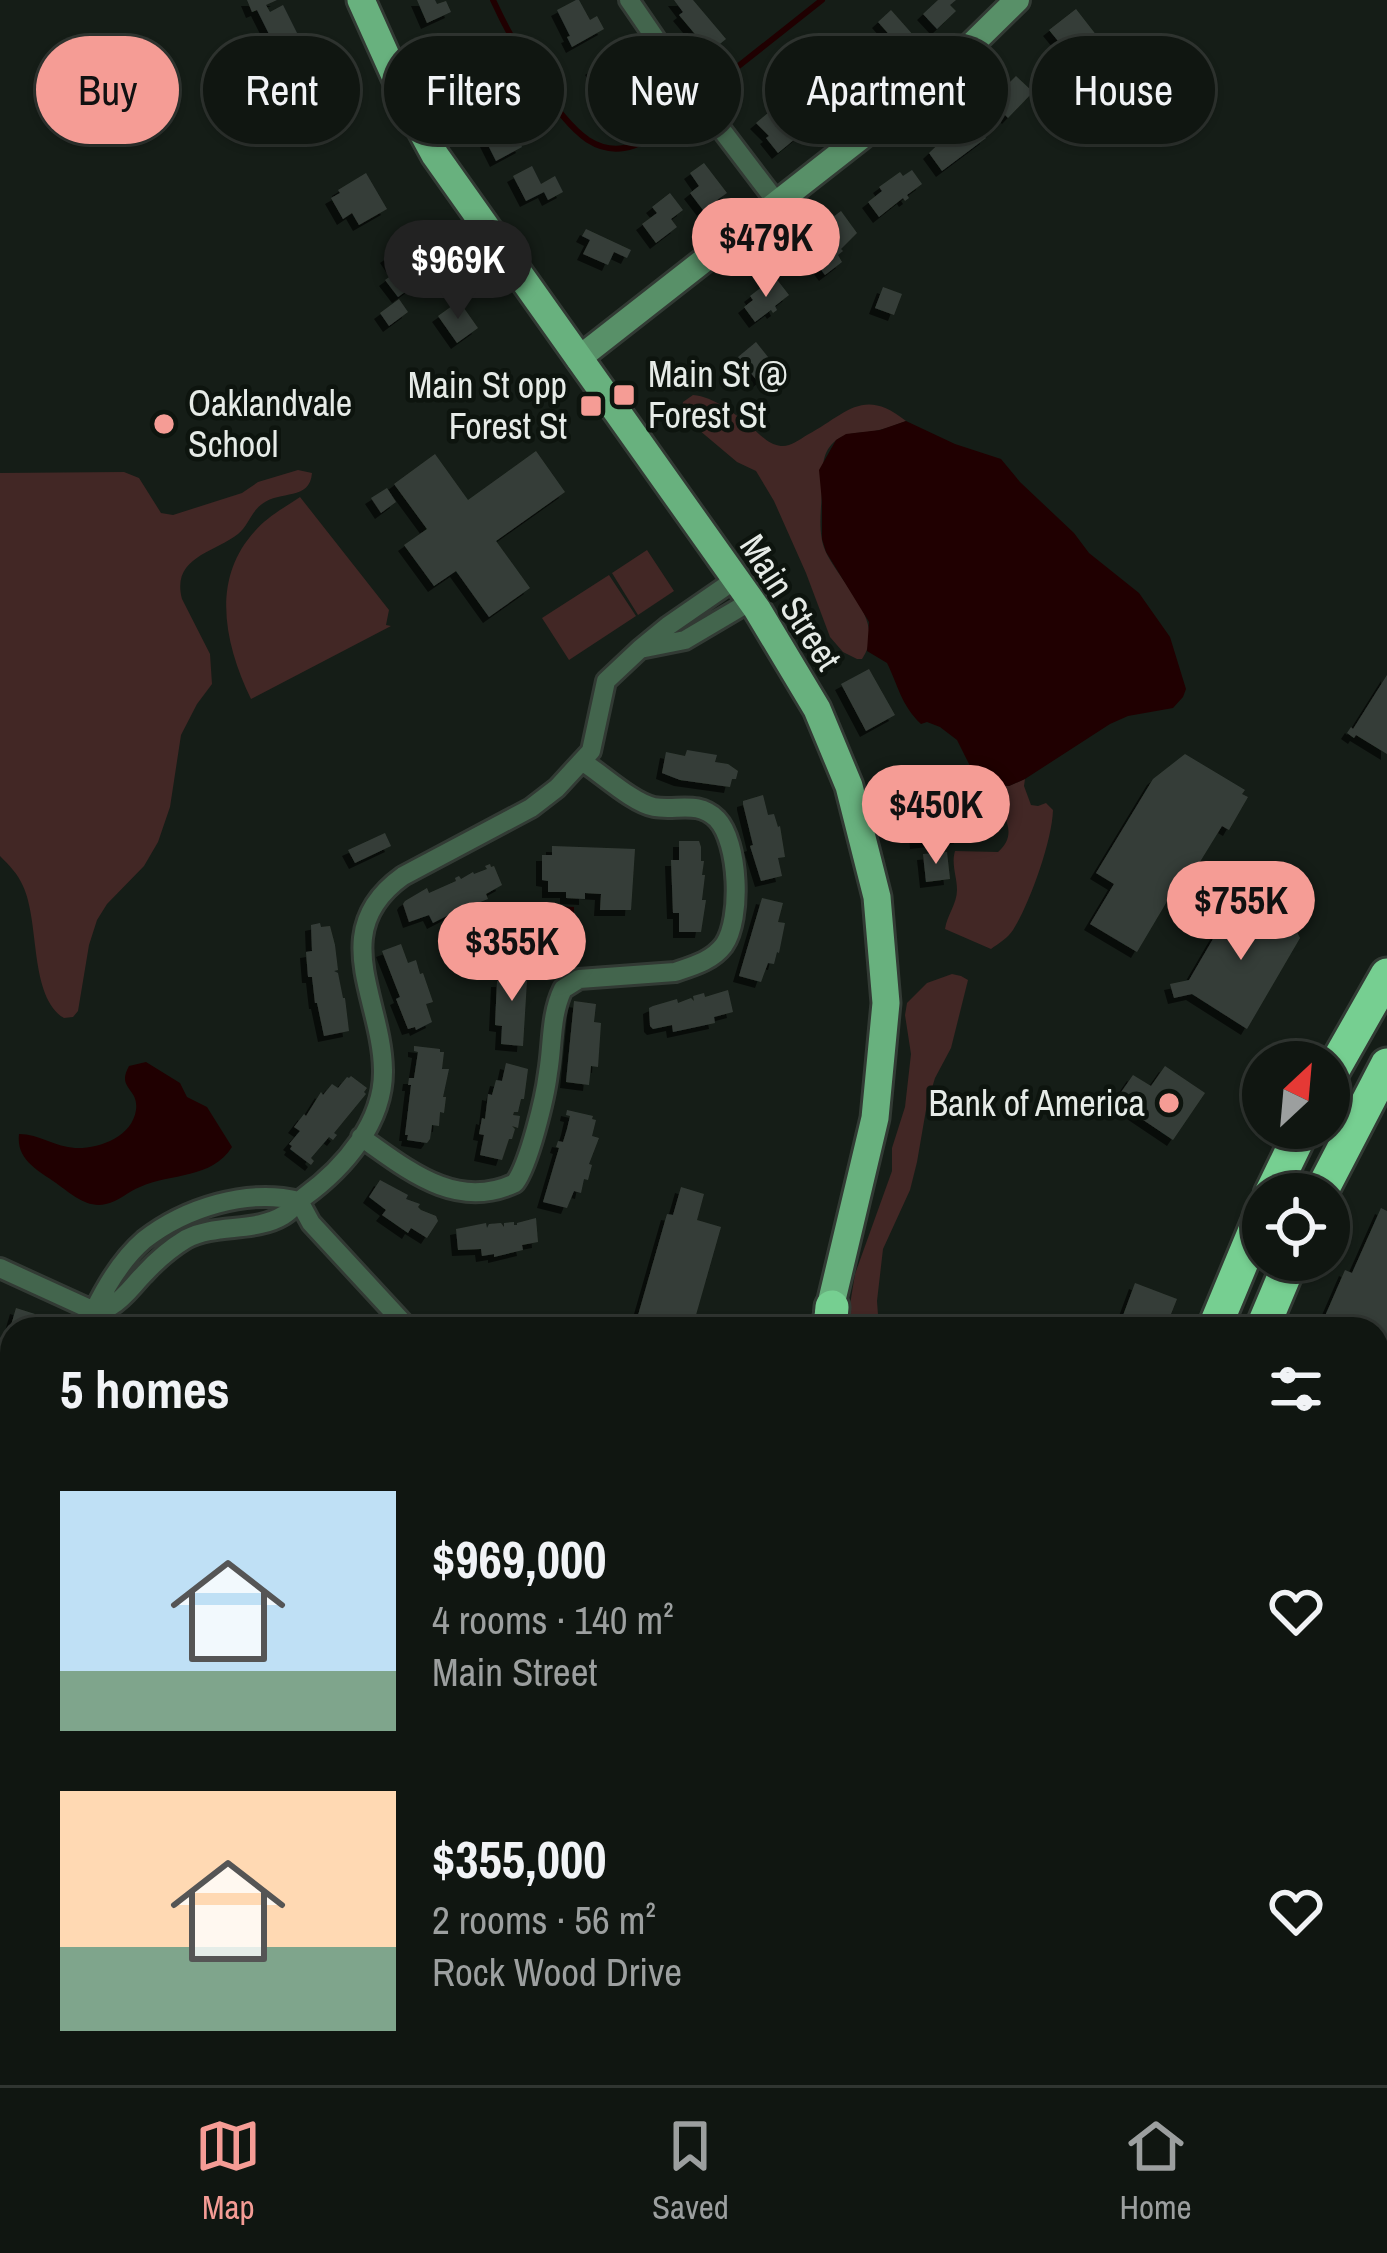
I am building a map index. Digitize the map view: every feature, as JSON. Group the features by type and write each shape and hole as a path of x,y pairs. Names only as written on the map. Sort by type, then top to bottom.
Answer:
{"highway":[{"path":"1350,1041 1387,976"},
{"path":"1331,1173 1387,1065"},
{"path":"1219,1317 1242,1262"},
{"path":"1267,1317 1282,1281"}],"main road":[{"name":"Main Street","path":"361,0 435,155 744,590 798,674 833,747 859,820 877,897 886,1003 875,1118 830,1317"}],"street":[{"path":"629,0 778,204"},
{"path":"578,359 947,66 1017,0"},
{"path":"298,1201 328,1179 362,1137 378,1105 383,1070 362,962 363,935 372,907 403,876 531,808 584,762 595,740 606,681 640,649 744,590"},
{"path":"362,1137 405,1167 449,1189 489,1193 515,1183 525,1165 548,1078 555,1010 563,989 580,979 675,972 709,959 727,940 735,878 727,833 717,819 689,806 645,804 584,762"},
{"path":"92,1317 104,1291 147,1238 214,1205 275,1195 298,1201 311,1223 398,1317"},
{"path":"0,1268 86,1317"}],"shaded area":[{"path":"693,395 723,406 781,446 855,407 878,405 906,421 839,438 824,462 823,543 865,617 868,645 862,659 843,652 830,637 774,501 756,471 680,418 683,402"},
{"path":"906,421 1001,459 1089,553 1139,593 1170,637 1186,689 1173,708 1110,724 1009,786 986,784 972,770 957,740 914,717 887,663 867,651 869,622 826,552 819,470 836,440 846,434"},
{"path":"298,470 312,473 306,488 262,504 238,534 197,558 183,574 182,599 210,654 212,684 181,735 170,807 158,842 144,866 97,920 78,1011 64,1018 45,994 23,886 0,856 0,473 124,472 139,478 161,513 173,515"},
{"path":"300,497 389,610 386,625 391,626 251,699 229,635 227,591 232,570 255,531"},
{"path":"647,550 674,591 638,615 612,573"},
{"path":"609,575 636,616 569,660 542,618"},
{"path":"1025,779 1031,805 1046,803 1053,810 1049,838 1020,918 1009,936 991,949 945,929 957,895 955,851 998,852 1008,827 986,784 1009,786"},
{"path":"517,905 528,907 531,920 534,905 574,907 574,928 526,930 516,918"},
{"path":"952,974 968,980 951,1048 927,1104 910,1190 883,1249 878,1317 848,1317 855,1274 892,1171 892,1148 905,1107 911,1054 907,1003 927,983"},
{"path":"146,1062 180,1083 187,1097 207,1107 232,1147 214,1165 99,1205 73,1195 25,1158 19,1134 75,1148 104,1144 121,1134 136,1110 126,1074 129,1066"}],"building":[{"path":"247,0 277,0 266,5 270,12 283,5 298,36 270,36 257,10 252,12"},
{"path":"417,0 446,1 451,12 427,23"},
{"path":"579,0 590,20 597,16 604,29 572,47 557,10"},
{"path":"674,0 693,0 723,36 697,36 679,15 683,12"},
{"path":"938,0 956,0 950,5 956,11 937,29 923,14"},
{"path":"1076,9 1097,36 1054,36 1049,30"},
{"path":"891,10 914,36 890,36 878,22"},
{"path":"1016,76 1032,93 1008,118 1008,84"},
{"path":"488,144 520,144 522,147 496,161"},
{"path":"938,144 978,144 942,171 929,153"},
{"path":"704,163 727,193 703,210 690,193 699,186 690,173"},
{"path":"532,166 541,184 555,176 563,192 548,200 544,192 526,201 513,176"},
{"path":"912,170 922,184 879,217 868,202 882,191 879,187 900,172 903,176"},
{"path":"366,173 387,209 359,225 352,213 343,219 331,198"},
{"path":"670,193 683,210 671,219 677,227 656,243 642,224 657,213 652,207"},
{"path":"841,211 857,233 841,249 842,262 825,275 803,246 812,239 809,235"},
{"path":"586,229 631,250 627,258 614,252 608,265 583,254 590,240 582,236"},
{"path":"408,242 418,256 424,252 436,270 398,297 385,280 396,272 386,257"},
{"path":"775,277 789,295 775,306 777,310 755,322 744,307 753,300 750,296"},
{"path":"883,287 902,294 894,315 875,308"},
{"path":"399,299 408,312 389,326 380,313"},
{"path":"459,301 478,328 457,343 438,316"},
{"path":"756,342 776,367 758,382 738,357"},
{"path":"536,451 565,492 496,541 530,588 489,617 456,571 434,586 404,545 427,529 394,484 435,454 468,500"},
{"path":"387,488 396,502 381,513 371,498"},
{"path":"869,669 895,715 866,731 841,684"},
{"path":"1387,675 1387,754 1347,733"},
{"path":"687,750 717,755 715,762 738,771 736,779 730,787 662,773 666,752 685,756"},
{"path":"1185,754 1245,790 1242,794 1248,797 1229,830 1222,826 1195,870 1188,866 1137,952 1090,924 1114,884 1096,873 1153,779"},
{"path":"763,795 768,815 774,814 780,826 785,857 778,858 782,876 761,881 743,801"},
{"path":"957,815 960,838 916,843 914,820"},
{"path":"385,833 391,846 355,863 348,850"},
{"path":"679,841 699,841 701,847 702,900 706,900 701,932 679,932 679,913 673,913 671,860 679,860"},
{"path":"552,846 635,849 631,910 600,910 601,894 585,893 585,899 548,892 548,881 542,880 542,855 552,855"},
{"path":"947,852 950,879 926,882 923,854"},
{"path":"490,864 502,885 486,894 488,899 433,923 429,915 409,922 405,901"},
{"path":"1238,896 1300,938 1247,1029 1192,994 1174,998 1170,984 1189,980"},
{"path":"762,898 783,903 778,922 785,923 779,953 774,964 768,963 761,982 739,976"},
{"path":"311,925 330,926 338,970 334,971 345,998 349,1031 324,1036 306,952 312,951"},
{"path":"401,944 408,963 416,960 433,1002 426,1004 432,1022 416,1030 408,1029 382,951"},
{"path":"505,963 528,964 523,1046 501,1044 502,1026 495,1025 497,981 504,981"},
{"path":"728,990 733,1012 714,1017 715,1023 673,1032 672,1025 650,1026 649,1008 653,1006 677,999 678,1003 694,1001 693,996"},
{"path":"574,1001 596,1004 594,1022 601,1023 598,1067 591,1066 589,1085 566,1082"},
{"path":"414,1046 440,1049 444,1052 442,1069 449,1069 444,1113 440,1112 439,1126 432,1125 427,1143 407,1140 405,1135 409,1078 414,1078 418,1052"},
{"path":"506,1063 528,1069 524,1099 513,1115 520,1116 518,1128 512,1126 515,1129 502,1160 480,1155 484,1135 479,1134 488,1094 492,1095 496,1080 502,1081"},
{"name":"Bank of America","path":"1165,1066 1205,1093 1173,1140 1115,1101 1133,1075 1151,1086"},
{"path":"351,1076 367,1088 366,1094 333,1140 329,1137 311,1158 311,1165 290,1149 300,1131 294,1127 321,1092 323,1095 332,1084 338,1088"},
{"path":"567,1110 593,1116 592,1136 599,1138 588,1180 584,1179 581,1193 574,1191 567,1208 543,1202 556,1147 567,1129"},
{"path":"380,1180 436,1216 438,1221 427,1238 411,1228 408,1233 382,1215 386,1210 369,1197"},
{"path":"681,1187 704,1194 697,1220 721,1227 695,1317 637,1317 667,1214 673,1215"},
{"path":"1381,1208 1387,1211 1387,1317 1325,1316 1340,1281 1350,1281"},
{"path":"536,1218 538,1242 522,1245 523,1250 494,1257 482,1256 481,1249 458,1250 456,1229 486,1223 487,1228 501,1223 504,1227 504,1223 517,1225"},
{"path":"1135,1283 1177,1299 1170,1317 1122,1317"},
{"path":"16,1308 35,1314 34,1317 13,1317"}],"waterway":[{"path":"493,0 547,95 588,139"},
{"path":"741,64 822,0"},
{"path":"598,144 619,149 637,144"}],"place":[{"name":"Main St @ Forest St","path":"624,395"},
{"name":"Main St opp Forest St","path":"591,406"},
{"name":"Oaklandvale School","path":"164,424"},
{"name":"Bank of America","path":"1169,1103"}]}
